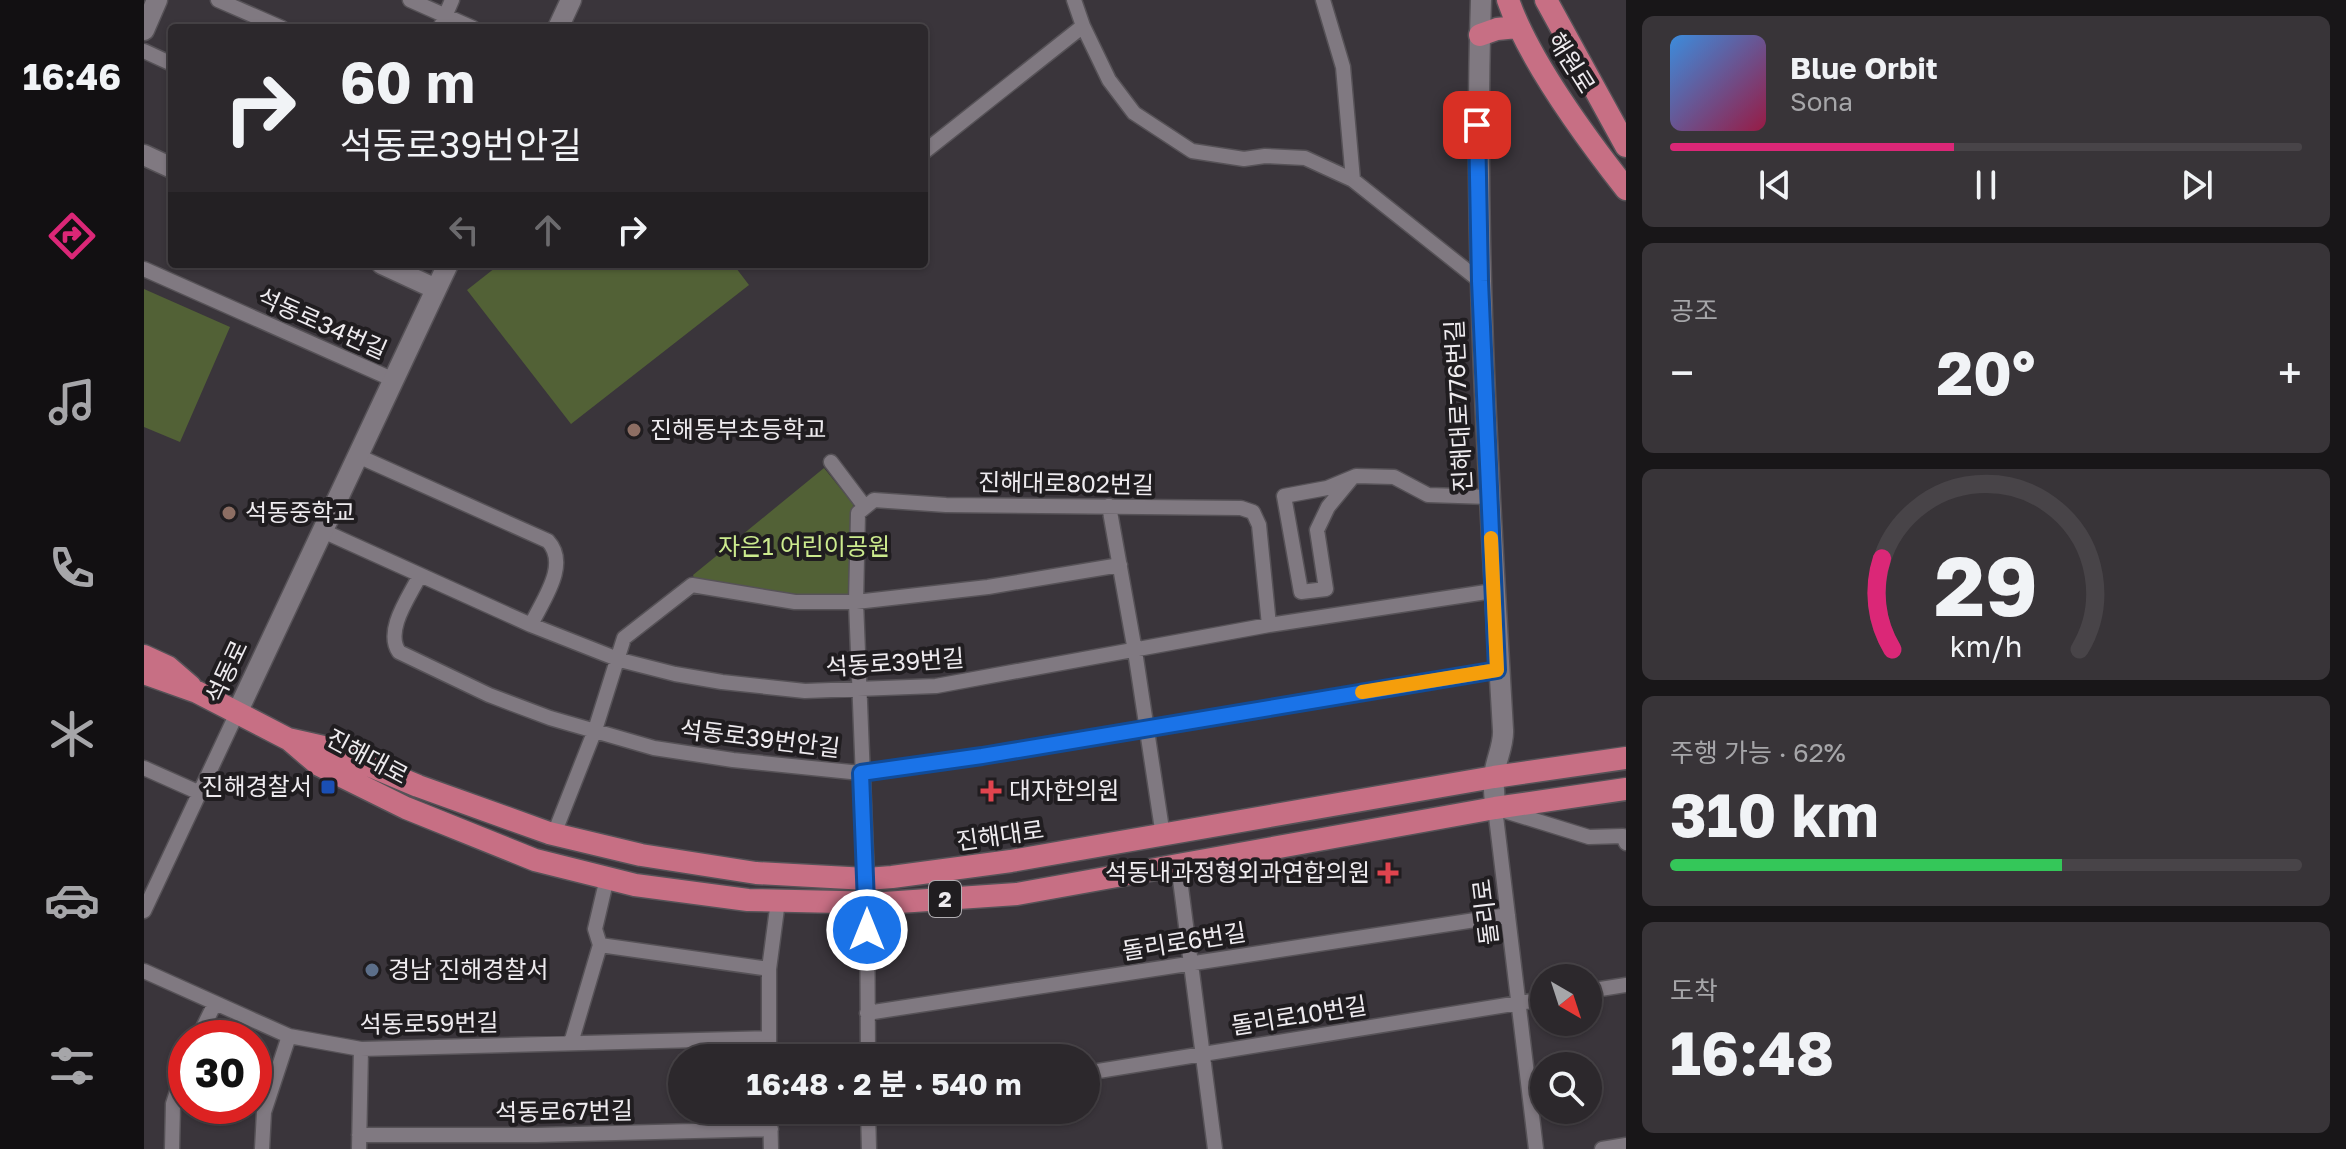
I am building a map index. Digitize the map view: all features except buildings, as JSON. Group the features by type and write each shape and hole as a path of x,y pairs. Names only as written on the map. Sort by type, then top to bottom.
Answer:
{"main road":[{"path":"144,30 157,0"},
{"path":"560,24 571,0"},
{"name":"진해대로776번길","path":"1481,0 1477,125 1480,281 1497,670 1503,735 1494,777 1495,808"},
{"name":"해원로","path":"1508,0 1517,27 1601,157 1626,189"},
{"path":"1546,0 1626,146"},
{"path":"1480,35 1517,27"},
{"path":"144,155 168,166"},
{"path":"391,268 436,289"},
{"name":"석동로","path":"237,713 446,268"},
{"name":"2","path":"145,671 197,692 288,739"},
{"name":"진해대로","path":"288,739 328,748 418,786 554,834 699,866 756,873 867,879 1011,861 1494,777 1626,758"},
{"name":"진해대로","path":"288,739 319,765 406,808 535,860 649,887 748,900 867,902 1017,894 1495,808 1626,789"}],"street":[{"path":"218,0 273,24"},
{"path":"410,0 442,22 452,0"},
{"path":"1074,0 1109,80 1134,113 1192,151 1244,159 1265,156 1305,158 1353,180 1480,281"},
{"path":"1323,0 1343,67 1353,180"},
{"path":"928,149 1083,26"},
{"path":"144,51 168,62"},
{"name":"석동로34번길","path":"144,269 394,380"},
{"path":"358,456 548,541 555,549 558,567 531,625"},
{"path":"831,462 865,507 858,513 856,602 867,879 868,1044"},
{"path":"1351,479 1328,507 1317,530 1326,589 1301,592 1284,496 1327,488 1356,476 1394,477 1428,495 1489,497"},
{"name":"진해대로802번길","path":"865,507 874,500 946,505 1241,508 1253,512 1261,536 1269,625"},
{"path":"1109,506 1163,836"},
{"name":"석동로39번길","path":"323,531 531,625 620,660 675,674 767,689 805,691 936,686 1269,625 1493,591"},
{"path":"554,834 620,660 624,638 692,585 795,602 856,602 988,587 1120,565"},
{"name":"석동로39번안길","path":"420,575 395,627 393,644 399,652 489,695 550,718 654,748 733,760 861,773 1497,670"},
{"name":"석동로","path":"144,911 237,713"},
{"path":"144,768 200,793"},
{"path":"1495,808 1589,837 1623,836 1626,843"},
{"name":"돌리로","path":"1495,808 1536,1149"},
{"path":"1178,864 1215,1149"},
{"path":"571,1043 600,945 595,929 607,878"},
{"path":"769,1044 769,969 778,901"},
{"name":"돌리로6번길","path":"867,1013 1508,915"},
{"path":"600,945 769,969"},
{"name":"석동로59번길","path":"144,971 289,1036 361,1049 769,1038"},
{"path":"1602,989 1626,985"},
{"name":"돌리로10번길","path":"1100,1071 1530,1001"},
{"path":"207,1020 215,1003"},
{"path":"262,1149 264,1112 289,1036"},
{"path":"359,1142 361,1049"},
{"path":"172,1149 173,1124"},
{"path":"771,1124 771,1149"},
{"path":"868,1124 869,1149"},
{"name":"석동로67번길","path":"359,1142 537,1142 649,1132 771,1129"},
{"path":"649,1132 650,1149"},
{"path":"1602,1149 1626,1145"}],"green space":[{"path":"495,268 736,268 749,285 571,424 467,290"},
{"path":"144,289 230,327 180,442 144,427"},
{"name":"자은1 어린이공원","path":"824,468 853,504 850,597 795,595 695,581 693,575"}],"slow traffic":[{"path":"1362,692 1497,670 1491,538"}],"place":[{"name":"진해동부초등학교","path":"634,430"},
{"name":"석동중학교","path":"229,513"},
{"name":"진해경찰서","path":"328,787"},
{"name":"대자한의원","path":"991,791"},
{"name":"석동내과정형외과연합의원","path":"1388,873"},
{"name":"경남 진해경찰서","path":"372,970"}],"route":[{"path":"867,930 861,773 982,756 1497,670 1480,281 1477,125"}]}
